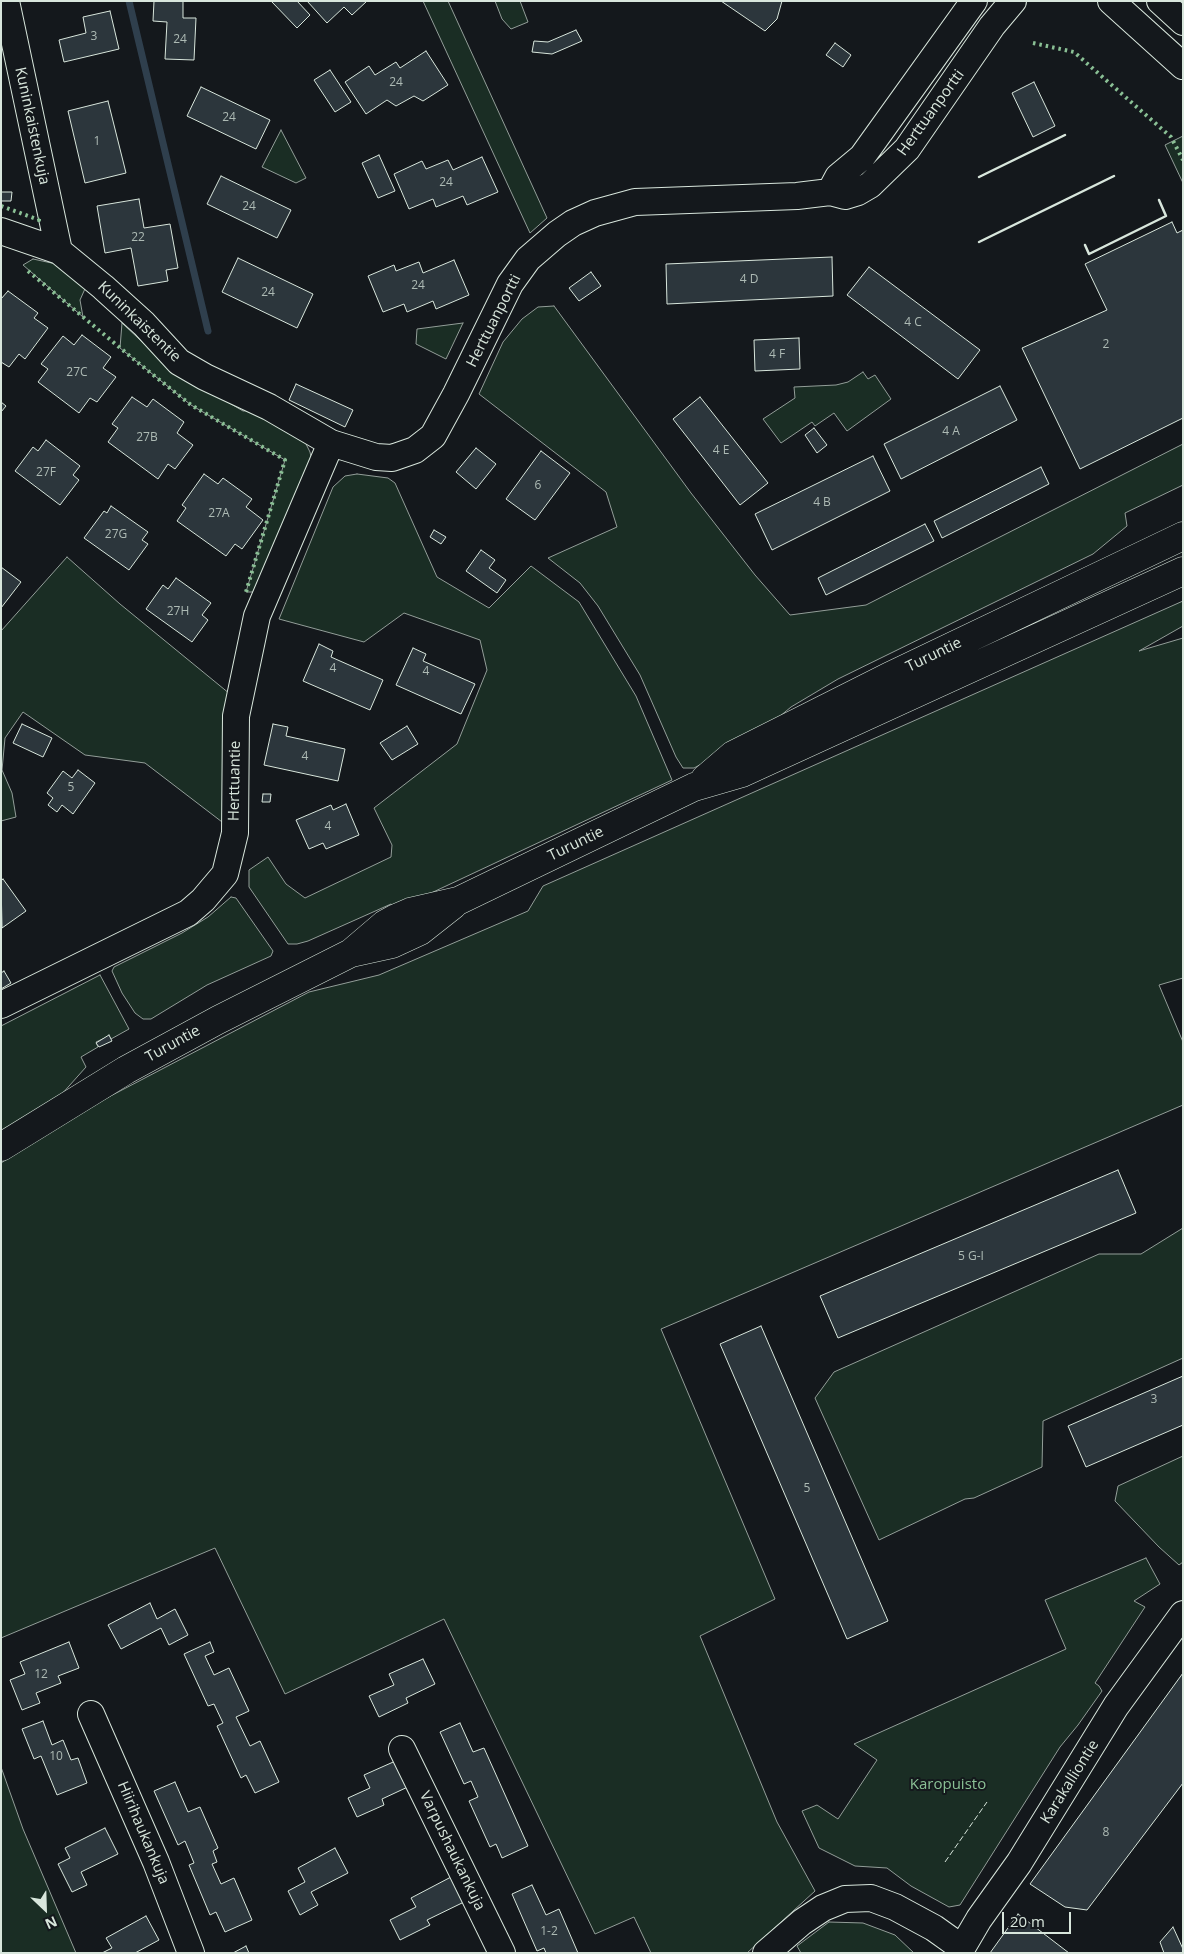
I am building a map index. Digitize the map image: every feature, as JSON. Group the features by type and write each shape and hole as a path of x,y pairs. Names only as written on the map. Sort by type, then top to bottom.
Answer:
{"main road":[{"name":"Turuntie","path":"694,788 733,755 899,672 1183,536"},
{"name":"Turuntie","path":"1,1147 126,1070 218,1020 351,953 384,924 396,918 410,912 458,901 694,788 742,772 1183,571"},
{"path":"1074,621 1167,597 1183,590"}],"street":[{"name":"Kuninkaistenkuja","path":"6,1 59,251"},
{"name":"Herttuanportti","path":"830,192 838,178 862,157 974,1"},
{"name":"Herttuanportti","path":"331,443 376,457 392,458 415,450 432,436 456,394 510,284 528,259 573,223 595,212 635,202 796,196 830,192 845,196 870,186 907,149 992,26 1013,1"},
{"path":"1111,1 1183,66"},
{"path":"1160,1 1183,22"},
{"name":"Kuninkaistentie","path":"1,231 59,251 144,324 179,362 205,377 269,407 331,443"},
{"name":"Herttuantie","path":"1,1005 188,913 203,900 225,874 235,833 236,716 257,616 331,443"},
{"name":"Karakalliontie","path":"960,1951 979,1919 1019,1863 1116,1706 1183,1614"},
{"name":"Hiirihaukankuja","path":"91,1714 156,1862 191,1953"},
{"name":"Varpushaukankuja","path":"402,1749 502,1953"},
{"path":"766,1953 802,1922 823,1908 845,1899 871,1898 895,1907 934,1928 960,1951"}],"green space":[{"path":"423,1 448,1 547,218 530,233"},
{"path":"495,1 520,1 528,22 511,29 502,19"},
{"path":"281,130 306,178 296,183 262,167"},
{"path":"1183,136 1183,183 1165,145"},
{"path":"33,259 70,267 88,282 80,300 83,317 23,265"},
{"path":"554,306 691,493 755,575 790,615 866,605 1183,444 1183,485 1125,513 1127,526 1093,554 838,679 791,707 761,732 694,768 683,768 676,757 640,675 598,606 580,583 548,558 617,527 606,492 479,394 503,342 522,319 538,307"},
{"path":"122,323 170,368 243,411 265,409 305,442 310,452 312,462 255,592 246,592 285,460 191,405 120,348"},
{"path":"463,323 446,359 416,344 417,329"},
{"path":"863,372 868,379 875,375 891,399 847,431 834,413 815,426 812,422 781,443 763,419 795,398 794,387 836,385 848,382"},
{"path":"357,474 388,478 395,483 437,577 489,608 531,566 579,602 636,696 672,780 397,909 391,904 308,941 288,944 249,887 249,870 268,857 286,884 305,898 391,857 392,845 374,808 457,744 487,670 480,640 404,613 364,642 279,619 333,487 345,476"},
{"path":"67,557 120,604 230,694 226,825 145,763 85,755 23,712 5,738 2,770 12,793 16,817 1,821 1,631"},
{"path":"1183,601 1183,626 1139,651 1183,638 1183,978 1159,985 1183,1042 1183,1105 661,1329 775,1599 700,1636 777,1822 815,1891 747,1953 651,1953 634,1917 595,1934 444,1619 285,1694 215,1548 1,1638 1,1163 80,1112 309,992 379,975 528,911 543,886"},
{"path":"231,897 236,898 273,951 271,956 207,985 151,1019 143,1019 135,1013 122,993 112,971 114,967 182,933 208,917"},
{"path":"100,975 129,1029 111,1039 109,1036 96,1042 98,1047 81,1057 86,1067 61,1095 1,1131 1,1026"},
{"path":"1183,1228 1183,1358 1043,1421 1042,1467 974,1498 965,1499 879,1540 815,1398 834,1372 1099,1254 1141,1254"},
{"path":"1183,1456 1183,1562 1179,1565 1115,1501 1118,1486"},
{"name":"Karopuisto","path":"1146,1558 1160,1584 1134,1601 1145,1607 1095,1683 1102,1691 1060,1747 960,1905 949,1907 911,1886 887,1868 855,1866 819,1848 802,1811 817,1805 838,1819 877,1760 854,1744 1066,1649 1045,1600"},
{"path":"1,1767 23,1829 76,1953 1,1953"},
{"path":"829,1922 863,1923 895,1935 914,1953 801,1953 797,1946"}],"building":[{"path":"154,1 183,1 183,18 196,18 194,60 165,59 167,22 153,21"},
{"path":"271,1 297,1 310,15 297,28"},
{"path":"307,1 367,1 352,15 344,7 327,23"},
{"path":"721,1 782,1 777,19 765,31"},
{"path":"110,11 119,49 64,62 59,40 86,33 83,17"},
{"path":"576,30 582,41 552,54 532,52 534,41 548,42"},
{"path":"835,43 851,55 843,67 826,55"},
{"path":"426,51 448,85 423,101 414,96 396,106 387,100 366,114 345,82 369,66 375,75 396,62 400,68"},
{"path":"330,70 351,102 335,112 314,80"},
{"path":"1034,82 1055,126 1033,137 1012,93"},
{"path":"201,87 270,120 256,149 187,116"},
{"path":"108,101 126,173 85,183 68,111"},
{"path":"379,155 395,191 378,198 362,163"},
{"path":"482,157 498,192 467,205 463,196 436,207 433,199 409,209 394,174 422,161 426,169 448,160 453,170"},
{"path":"221,176 291,210 277,238 207,204"},
{"path":"1,192 12,192 11,201 1,201"},
{"path":"139,199 144,228 170,224 178,268 166,270 168,281 138,286 131,248 105,253 97,206"},
{"path":"1172,222 1177,233 1183,230 1183,418 1080,469 1022,348 1107,310 1085,264"},
{"path":"832,257 833,296 667,304 666,264"},
{"path":"238,258 313,294 297,328 222,292"},
{"path":"454,260 469,295 436,309 433,301 407,312 404,304 383,312 368,276 394,265 396,271 419,262 423,273"},
{"path":"869,267 980,350 958,379 847,295"},
{"path":"591,272 601,286 579,301 569,288"},
{"path":"8,291 38,313 34,318 48,328 25,359 19,354 9,367 1,362 1,299"},
{"path":"82,335 111,357 103,368 116,377 97,402 90,398 79,413 38,382 48,369 41,364 63,336 74,345"},
{"path":"799,338 800,369 755,371 754,340"},
{"path":"296,384 353,410 345,427 289,400"},
{"path":"1000,386 1017,420 901,479 884,444"},
{"path":"132,397 147,407 153,399 184,422 177,433 193,445 175,469 168,464 158,479 108,442 118,428 112,424"},
{"path":"700,397 768,483 740,505 673,419"},
{"path":"1,402 6,406 1,412"},
{"path":"814,428 827,445 817,453 805,435"},
{"path":"46,440 80,466 73,475 79,480 60,505 15,471 33,447 38,451"},
{"path":"476,448 496,464 476,489 456,472"},
{"path":"541,451 570,473 535,520 506,499"},
{"path":"873,456 890,491 772,550 755,514"},
{"path":"1041,467 1049,484 942,538 934,521"},
{"path":"204,474 218,484 223,478 252,499 246,507 263,520 242,549 235,544 226,556 177,521 186,508 182,505"},
{"path":"111,506 148,532 142,540 148,544 129,570 84,538 104,511 107,513"},
{"path":"925,524 934,541 826,595 818,578"},
{"path":"434,530 446,537 441,544 430,537"},
{"path":"481,550 495,560 489,568 506,580 497,593 466,571"},
{"path":"1,567 21,582 1,608"},
{"path":"176,578 211,603 202,615 208,620 192,642 146,609 163,585 168,589"},
{"path":"319,644 333,651 331,657 383,680 370,710 303,681"},
{"path":"413,648 426,654 423,661 475,684 461,714 396,685"},
{"path":"22,724 52,738 43,757 13,743"},
{"path":"273,724 288,727 286,736 345,749 338,781 264,765"},
{"path":"407,726 418,744 392,760 380,743"},
{"path":"78,770 95,783 73,814 62,805 57,812 48,805 53,798 47,793 63,771 72,778"},
{"path":"263,794 271,794 270,802 262,802"},
{"path":"346,804 359,835 326,849 323,843 309,849 296,820 331,805 333,810"},
{"path":"3,879 26,911 2,928 1,881"},
{"path":"4,971 11,983 1,989 1,973"},
{"path":"109,1035 112,1041 99,1047 96,1043"},
{"path":"1118,1170 1136,1213 838,1338 820,1296"},
{"path":"761,1326 888,1621 847,1639 720,1344"},
{"path":"1183,1376 1183,1425 1086,1467 1068,1426"},
{"path":"150,1603 157,1619 175,1609 188,1635 169,1645 161,1628 121,1649 108,1625"},
{"path":"69,1642 79,1668 58,1676 61,1683 36,1693 40,1703 22,1710 10,1680 25,1674 20,1662"},
{"path":"210,1642 214,1652 205,1656 214,1675 229,1668 249,1711 236,1717 250,1746 260,1741 279,1782 255,1793 246,1775 241,1778 217,1726 223,1723 214,1704 208,1706 184,1654"},
{"path":"423,1659 435,1684 406,1698 408,1703 379,1717 369,1696 394,1685 389,1674"},
{"path":"1183,1673 1183,1783 1087,1910 1065,1907 1030,1884"},
{"path":"43,1721 52,1745 63,1740 71,1760 78,1758 87,1783 57,1795 41,1756 34,1759 22,1729"},
{"path":"460,1723 473,1752 484,1748 528,1846 502,1858 496,1844 490,1847 469,1801 478,1797 471,1781 464,1784 440,1732"},
{"path":"400,1759 412,1785 382,1799 384,1805 357,1817 348,1798 370,1788 364,1775"},
{"path":"175,1782 188,1812 200,1807 218,1848 213,1851 217,1862 212,1864 221,1884 234,1878 252,1920 225,1932 216,1912 210,1915 189,1865 194,1863 185,1841 178,1845 154,1791"},
{"path":"105,1828 118,1854 81,1872 87,1885 72,1892 58,1864 70,1858 65,1848"},
{"path":"335,1848 348,1873 311,1892 318,1905 300,1915 288,1891 305,1882 298,1868"},
{"path":"451,1877 464,1902 427,1920 430,1925 400,1940 390,1920 416,1907 411,1898"},
{"path":"532,1885 546,1915 559,1909 578,1953 546,1953 544,1948 537,1951 512,1894"},
{"path":"1018,1914 1069,1953 990,1953"},
{"path":"146,1916 159,1940 135,1953 102,1953 112,1948 106,1938"},
{"path":"1173,1927 1183,1953 1164,1953 1160,1942"},
{"path":"246,1946 249,1953 233,1953"}],"waterway":[{"path":"129,1 208,331"}],"hedge":[{"path":"1033,43 1074,52 1171,137 1183,160"},
{"path":"1,206 39,220 39,217"},
{"path":"28,271 191,405 285,460 246,592"}],"fence":[{"path":"945,1862 987,1802"}],"wall":[{"path":"979,177 1065,135"},
{"path":"979,242 1114,176"},
{"path":"1085,245 1089,254 1166,216 1159,200"}]}
